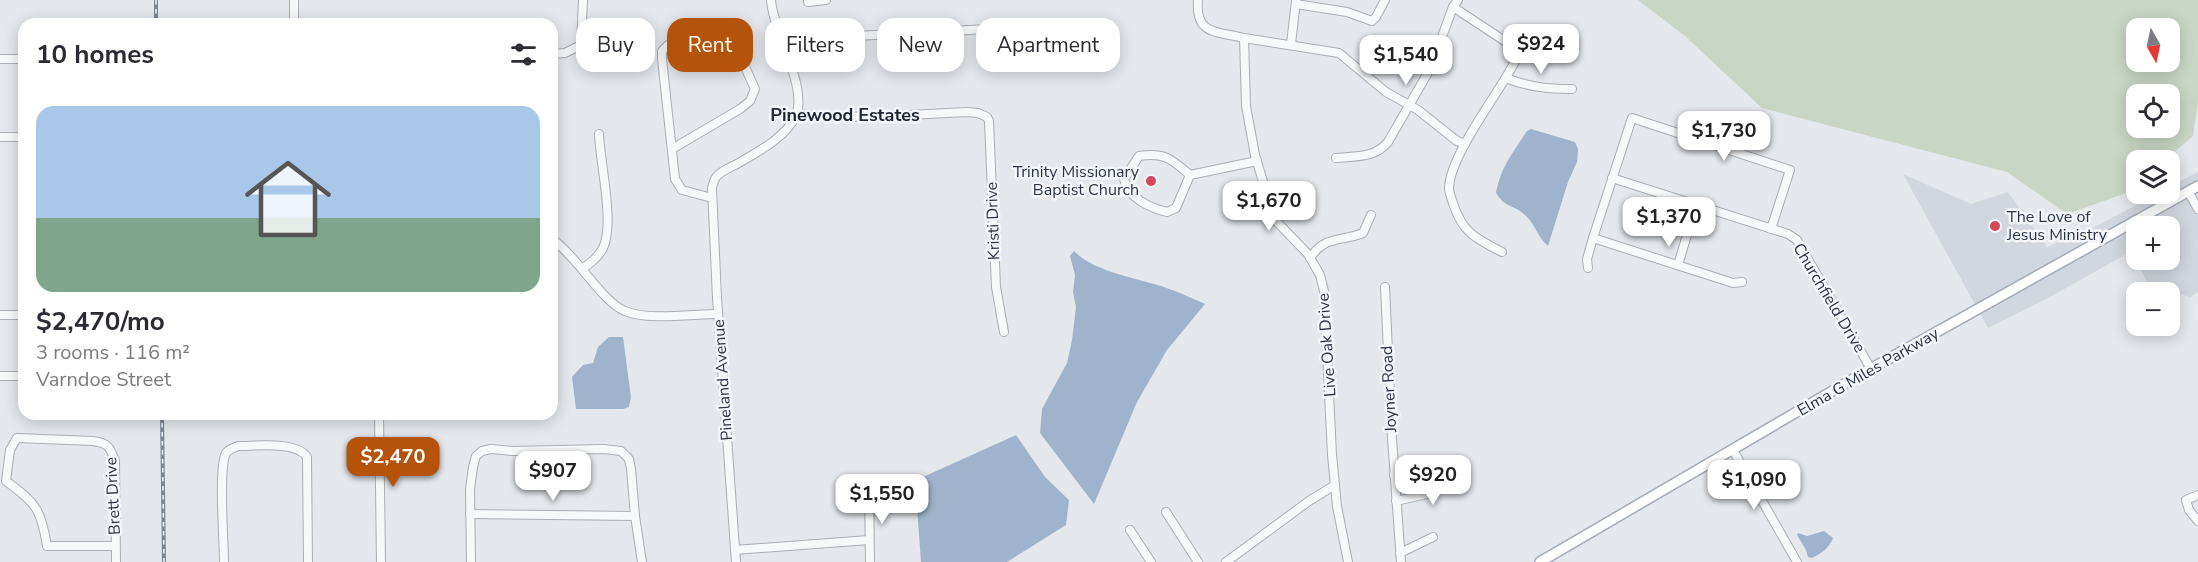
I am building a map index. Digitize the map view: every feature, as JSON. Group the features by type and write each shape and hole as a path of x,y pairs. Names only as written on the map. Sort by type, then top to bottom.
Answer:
{"main road":[{"name":"Elma G Miles Parkway","path":"1540,562 1871,369 2198,186"}],"street":[{"path":"294,0 294,18"},
{"path":"558,54 565,53 581,45 583,0"},
{"path":"771,0 773,18"},
{"path":"808,0 808,2 826,0"},
{"path":"1198,0 1199,22 1207,29 1244,38 1340,53 1386,92 1410,106 1457,141 1465,144"},
{"path":"1291,44 1296,2 1347,12 1372,21 1376,18 1385,0"},
{"path":"1336,158 1369,155 1381,150 1410,106 1430,69 1455,3 1520,51"},
{"path":"865,36 976,30"},
{"path":"1502,252 1475,238 1465,229 1453,204 1449,189 1453,170 1465,144 1534,31"},
{"name":"Live Oak Drive","path":"1244,38 1245,106 1257,160 1277,222 1310,258 1320,274 1324,291 1335,485 1348,562"},
{"path":"672,149 750,101 754,89 733,40 668,45 662,51 675,179 682,190 712,198"},
{"path":"0,59 18,59"},
{"path":"792,72 799,94 796,114"},
{"path":"1506,78 1521,85 1534,87 1572,88"},
{"name":"Kristi Drive","path":"796,114 845,117 967,112 987,117 996,287 1004,332"},
{"name":"Pineland Avenue","path":"736,562 718,314 712,188 717,175 761,150 777,138 796,114"},
{"path":"1588,268 1587,259 1593,238 1632,118 1790,170 1770,229"},
{"path":"583,268 591,264 602,249 607,221 599,134"},
{"path":"0,137 18,137"},
{"path":"1155,154 1169,157 1190,175 1176,208 1167,212 1137,199 1126,188 1124,179 1139,156 1155,154"},
{"path":"1190,175 1257,160"},
{"name":"Churchfield Drive","path":"1612,178 1788,234 1797,240 1871,369"},
{"path":"2188,191 2198,209"},
{"path":"1677,264 1696,205"},
{"path":"1310,258 1324,243 1363,233 1371,215"},
{"path":"1593,238 1733,282 1742,282"},
{"path":"558,243 583,268 610,301 624,311 643,316 718,314"},
{"name":"Joyner Road","path":"1385,287 1394,475 1401,562"},
{"path":"0,315 18,315"},
{"path":"0,376 18,376"},
{"path":"379,420 381,562"},
{"name":"Brett Drive","path":"115,546 47,546 43,520 38,509 6,481 10,450 17,438 104,442 110,447 115,461 116,562"},
{"path":"224,562 223,471 225,455 230,449 238,446 293,447 303,450 307,456 308,562"},
{"path":"471,562 470,514 473,467 476,456 482,451 491,449 621,452 629,459 642,562"},
{"path":"1733,450 1797,562"},
{"path":"1394,475 1416,473 1437,465"},
{"path":"1396,501 1431,493 1450,473"},
{"path":"1226,562 1309,501 1335,485"},
{"path":"868,489 870,562"},
{"path":"2198,495 2187,500 2190,510 2198,521"},
{"path":"1166,512 1198,562"},
{"path":"470,514 635,516"},
{"path":"1130,530 1151,562"},
{"path":"1400,553 1433,537"},
{"path":"735,550 869,540"}],"shaded area":[{"path":"2198,172 2198,292 2190,297 2180,294 2180,282 2147,282 2141,270 2180,270 2180,216 2126,216 2126,254 1988,328 1903,174 1971,204 2008,192 2047,247 2089,230 2138,204 2180,204 2180,181"}],"green space":[{"path":"1638,0 2198,0 2198,102 2193,136 2177,150 2126,150 2126,193 2067,214 2007,172 1762,108 1685,36"}],"water":[{"path":"1531,129 1575,142 1578,149 1577,162 1568,182 1548,246 1526,216 1503,202 1496,193 1508,160 1527,131"},
{"path":"1074,251 1103,269 1167,288 1205,304 1167,350 1137,402 1094,504 1040,433 1042,409 1067,363 1072,340 1076,307 1073,292 1075,275 1070,256"},
{"path":"609,337 623,337 631,397 629,407 576,409 572,377 583,365 593,363 598,347"},
{"path":"1016,435 1045,477 1069,500 1066,525 1007,562 921,562 916,494 923,477"},
{"path":"1824,531 1833,538 1830,544 1819,554 1812,558 1808,557 1798,533 1807,536"}],"railway":[{"path":"156,0 156,18"},
{"path":"162,420 164,562"}],"place":[{"name":"Trinity Missionary Baptist Church","path":"1151,181"},
{"name":"The Love of Jesus Ministry","path":"1995,226"}],"district":[{"name":"Pinewood Estates","path":"845,115"}]}
